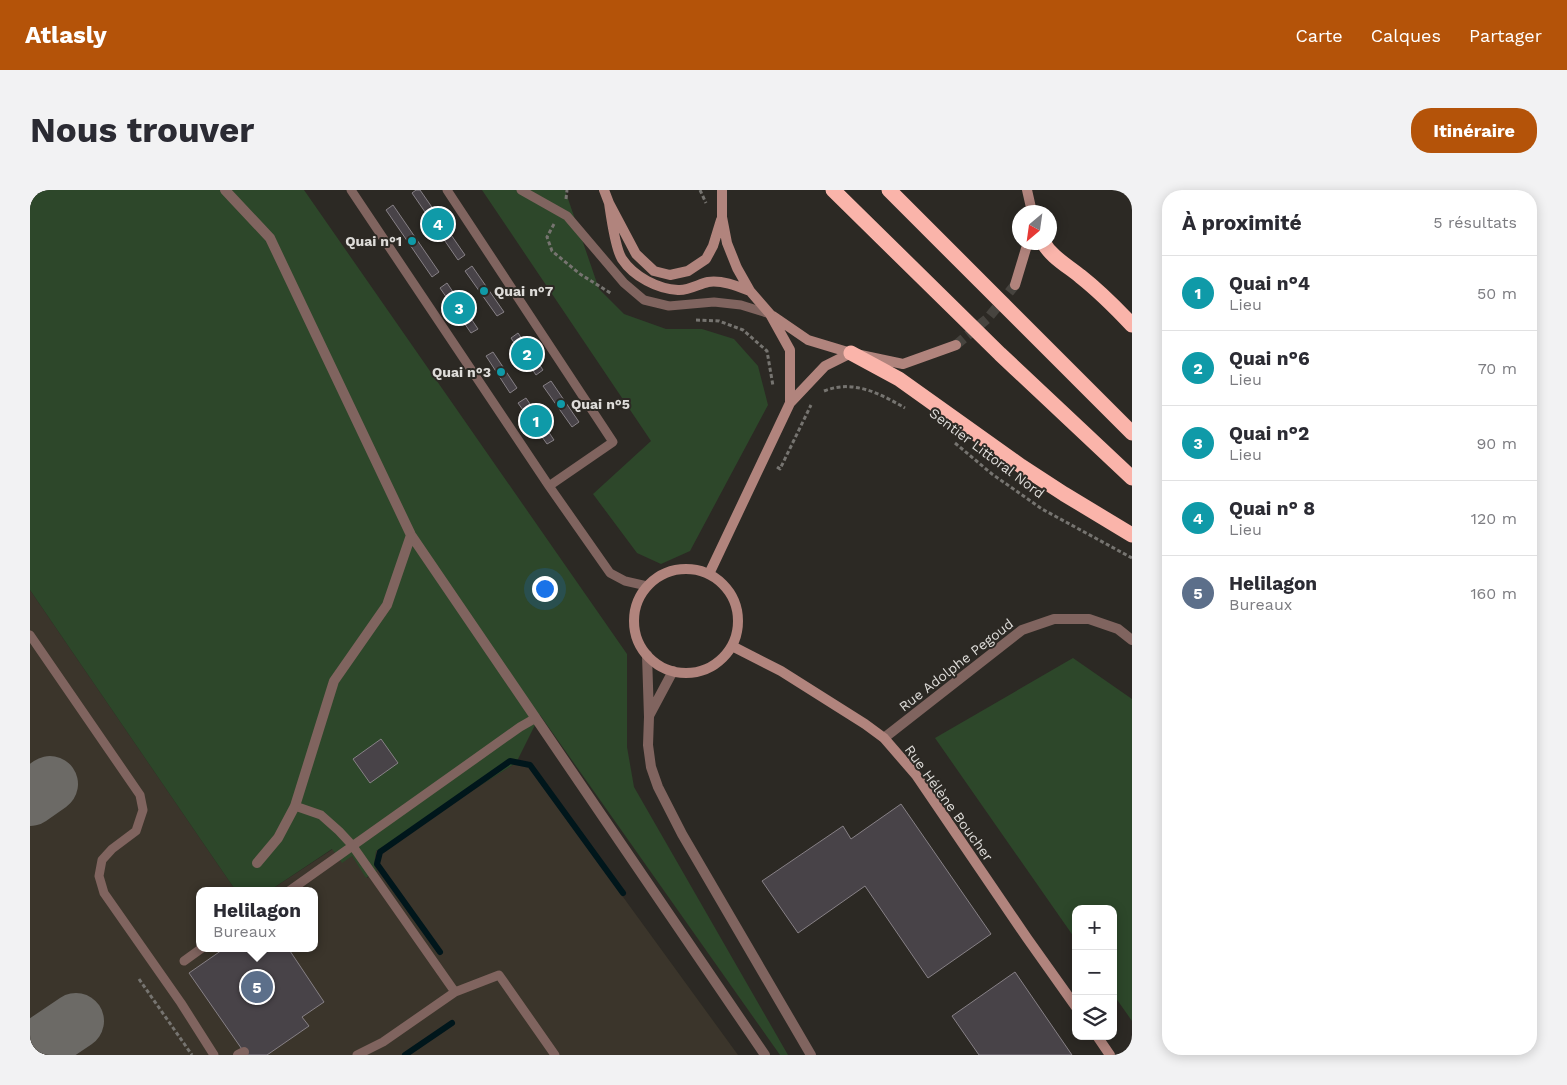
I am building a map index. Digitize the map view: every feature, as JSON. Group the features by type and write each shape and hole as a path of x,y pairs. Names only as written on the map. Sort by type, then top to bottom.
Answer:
{"highway":[{"path":"832,190 1000,354 1132,478"},
{"path":"889,190 1132,433"},
{"path":"1050,250 1132,325"},
{"path":"852,353 899,379 1021,466 1132,536"}],"street":[{"path":"225,190 270,238 410,536 765,1055"},
{"path":"604,190 636,254 654,271 670,275 688,271 706,259 713,246 722,217"},
{"path":"722,190 722,217 727,243 736,268 750,290 770,314 790,350 790,403"},
{"path":"1028,190 1031,205"},
{"path":"609,203 613,230 621,258 634,273 655,285 680,291 710,282 734,284 750,290"},
{"path":"1014,286 1025,250"},
{"path":"770,314 808,340 852,353 903,364 956,346"},
{"path":"709,574 790,403 825,366 852,353"},
{"path":"256,863 278,838 295,806 334,682 386,605 410,536"},
{"path":"678,569 694,570 709,574 723,584 732,598 738,614 737,630 732,646 721,660 707,669 690,673 673,671 659,666 647,655 638,642 634,626 634,613 640,595 647,586 663,574 678,569"},
{"name":"Rue Adolphe Pegoud","path":"884,738 1022,630 1054,619 1089,619 1118,630 1132,640"},
{"name":"Rue Hélène Boucher","path":"732,646 781,671 884,738 916,775 1072,1001"},
{"path":"647,655 648,745 651,767 658,787 682,834 811,1055"},
{"path":"649,716 673,671"},
{"path":"1100,1040 1110,1055"}],"lane":[{"path":"351,190 549,486 610,573 625,581 647,586"},
{"path":"447,190 613,442 549,486"},
{"path":"521,190 567,216 624,283 644,300 669,306 714,302 741,305 770,314"},
{"path":"30,635 140,795 143,810 136,831 112,849 102,860 99,876 104,893 214,1055"},
{"path":"294,887 534,719"},
{"path":"295,806 321,815 352,846 455,992"},
{"path":"184,960 196,952"},
{"path":"357,1055 383,1042 455,992 499,975 555,1055"}],"path":[{"path":"555,221 547,237 552,252 580,274 615,296"},
{"path":"690,320 719,321 743,330 767,351 773,390"},
{"name":"Sentier Littoral Nord","path":"822,392 834,386 857,387 883,395 909,410"},
{"path":"780,468 812,403"},
{"name":"Sentier Littoral Nord","path":"948,438 992,474 1042,509 1132,558"},
{"path":"139,979 192,1055"}],"shaded area":[{"path":"30,590 233,887 196,887 196,952 318,952 318,887 275,887 333,849 352,856 367,878 377,871 374,865 376,851 516,763 527,765 738,1055 30,1055"}],"green space":[{"path":"30,190 304,190 627,654 627,747 634,787 788,1055 780,1055 540,715 516,763 376,851 374,865 377,871 366,878 352,856 342,863 332,849 275,887 233,887 30,590"},
{"path":"482,190 565,190 599,289 624,314 666,329 702,329 734,339 758,366 768,405 690,551 661,564 637,553 593,494 651,441"},
{"path":"1073,658 1132,699 1132,1021 1117,1000 1117,905 1072,905 1072,934 935,738"}],"building":[{"path":"420,190 465,255 458,260 412,193"},
{"name":"Quai n°1","path":"393,205 439,272 432,277 386,210"},
{"name":"Quai n°7","path":"472,266 504,312 497,316 465,271"},
{"path":"447,283 478,329 471,333 440,288"},
{"path":"518,333 543,370 536,375 511,338"},
{"name":"Quai n°3","path":"493,352 517,388 510,393 486,356"},
{"name":"Quai n°5","path":"551,381 579,422 572,427 543,386"},
{"path":"526,398 554,440 547,444 518,403"},
{"path":"381,739 398,763 370,783 353,759"},
{"path":"901,804 991,934 928,978 865,886 798,933 762,881 843,826 851,839"},
{"path":"219,952 291,952 324,1002 302,1017 309,1026 267,1055 246,1055 189,973"},
{"path":"1015,972 1072,1055 979,1055 952,1016"}],"waterway":[{"path":"440,952 377,864 380,852 510,761 530,765 623,893"},
{"path":"405,1055 452,1023"}],"taxiway":[{"path":"30,798 50,784"},
{"path":"30,1052 76,1021"}],"tunnel":[{"path":"956,345 988,318 1015,285"}],"place":[{"name":"Quai n° 8","path":"438,224"},
{"name":"Quai n°1","path":"412,241"},
{"name":"Quai n°7","path":"484,291"},
{"name":"Quai n°2","path":"459,308"},
{"name":"Quai n°6","path":"527,354"},
{"name":"Quai n°3","path":"501,372"},
{"name":"Quai n°5","path":"561,404"},
{"name":"Quai n°4","path":"536,421"},
{"name":"Helilagon","path":"257,987"}]}
